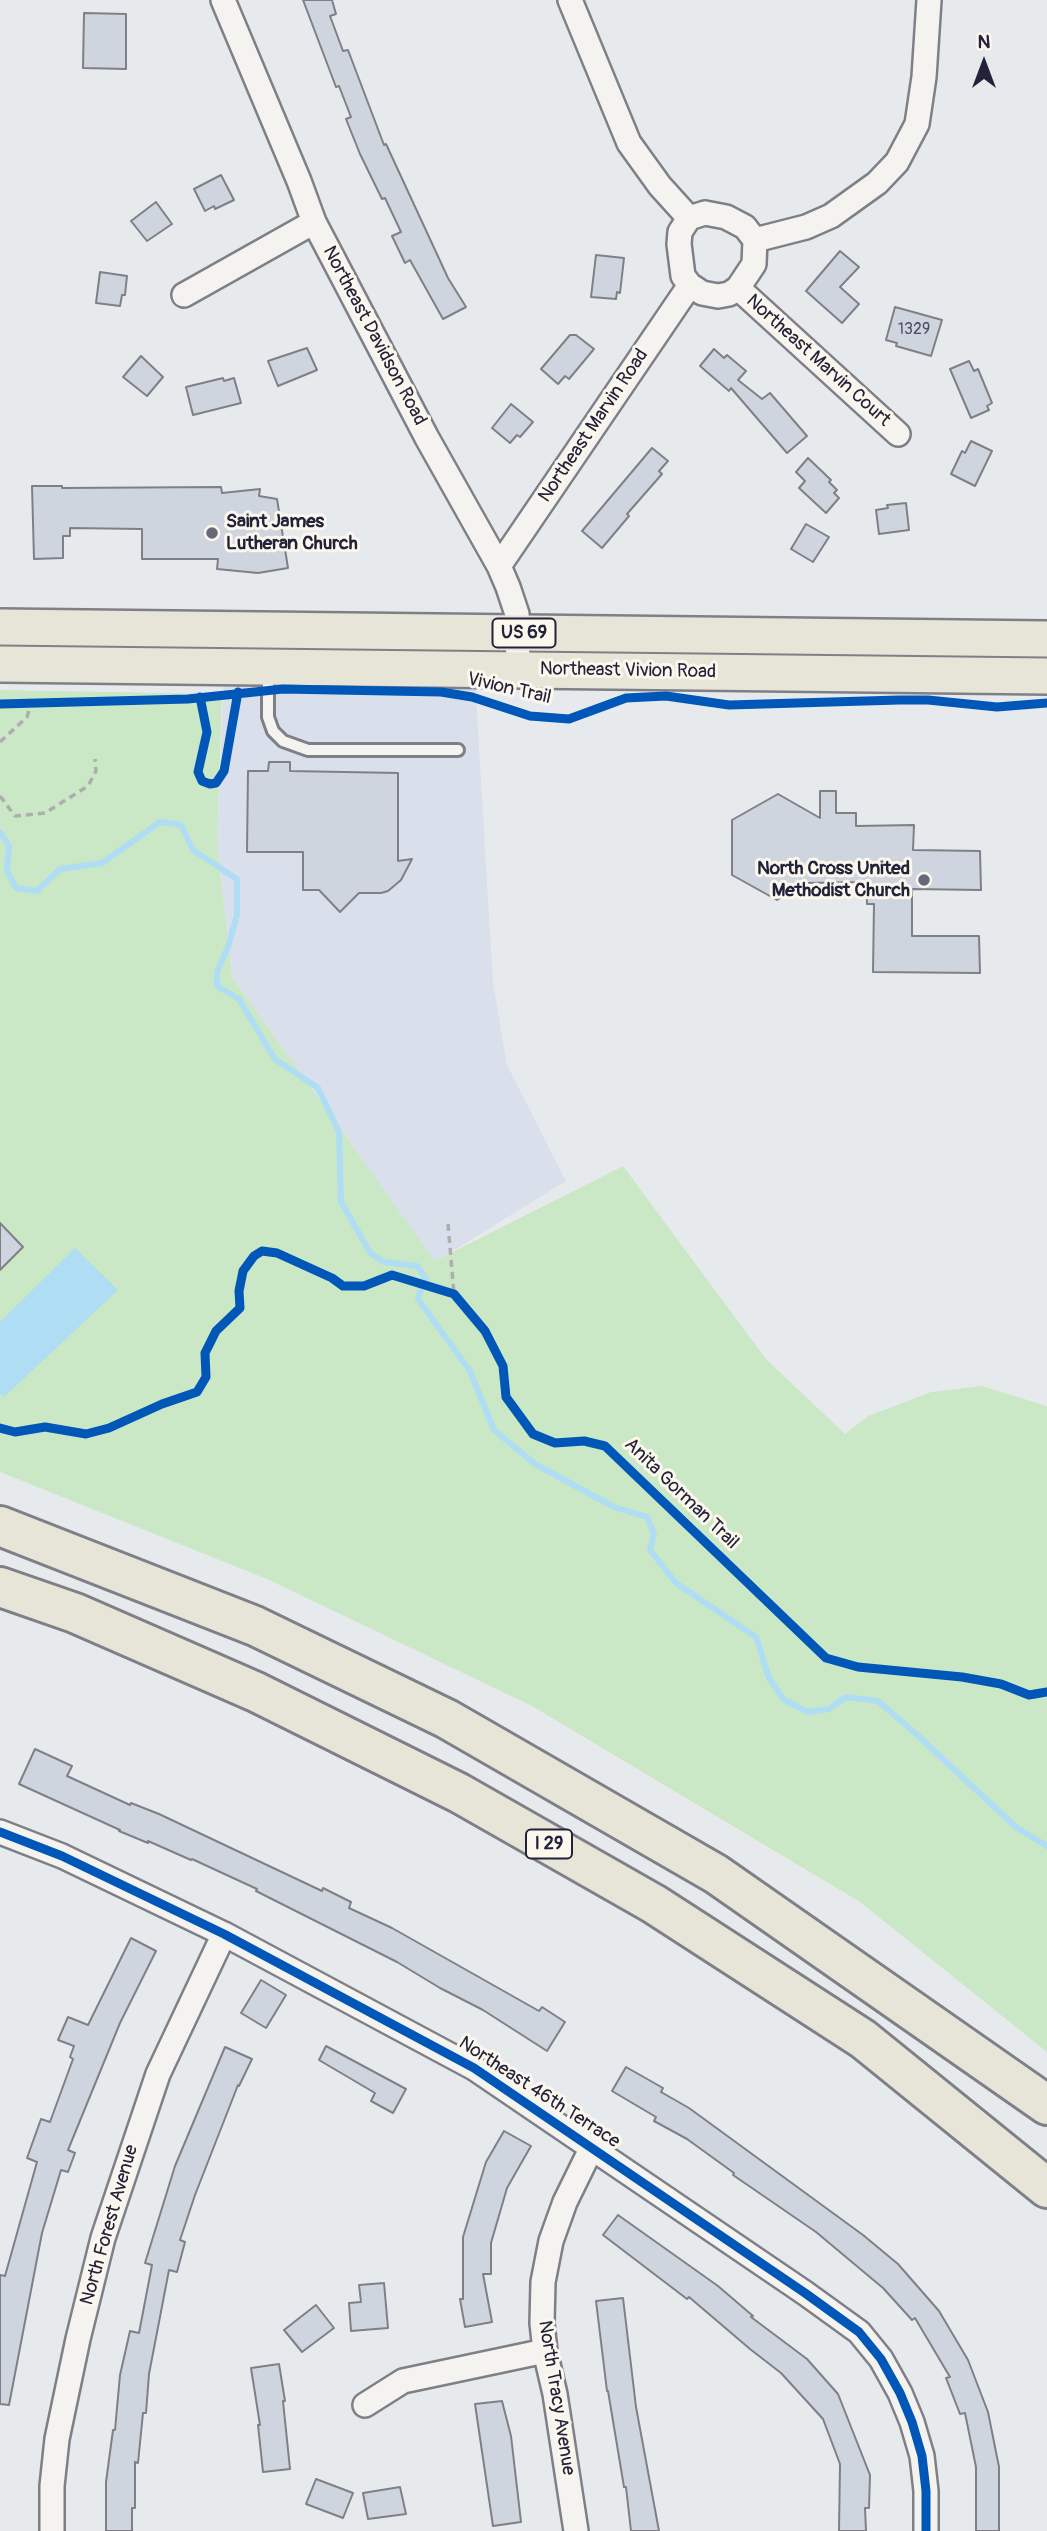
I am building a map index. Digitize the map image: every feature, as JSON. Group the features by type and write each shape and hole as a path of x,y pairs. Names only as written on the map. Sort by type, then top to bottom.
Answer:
{"highway":[{"path":"0,1526 255,1626 447,1720 716,1874 1047,2105"},
{"name":"I 29","path":"0,1587 75,1614 256,1692 459,1793 643,1898 863,2039 1047,2188"}],"main road":[{"name":"Northeast Vivion Road","path":"0,627 519,669 1044,671"},
{"name":"Northeast Vivion Road","path":"0,664 519,633 1047,639"}],"street":[{"name":"Northeast Davidson Road","path":"223,0 314,222 427,438 499,566 517,614 519,669"},
{"path":"570,0 629,143 660,186 689,218"},
{"path":"755,240 806,227 831,216 877,183 897,162 917,124 924,77 929,0"},
{"path":"705,214 726,217 745,227 755,240 754,264 738,288 729,294 718,296 702,293 683,276 680,232 689,218 705,214"},
{"path":"184,295 314,222"},
{"name":"Northeast Marvin Road","path":"499,566 690,285"},
{"name":"Northeast Marvin Court","path":"738,288 898,435"},
{"name":"Northeast 46th Terrace","path":"0,1832 62,1856 224,1934 474,2068 859,2332 881,2360 900,2393 912,2422 922,2456 926,2491 926,2531"},
{"name":"North Forest Avenue","path":"52,2531 52,2486 57,2439 103,2238 158,2074 224,1934"},
{"name":"North Tracy Avenue","path":"576,2531 555,2394 545,2351 542,2323 543,2282 551,2241 565,2202 592,2147"},
{"path":"365,2405 403,2381 545,2351"}],"lane":[{"path":"273,649 268,717 273,731 283,741 308,750 458,750"}],"path":[{"path":"0,742 27,717 26,703 44,702"},
{"path":"0,796 15,816 45,813 88,786 96,771 95,760"},
{"path":"448,1224 454,1294"},
{"path":"440,1289 454,1294 462,1303"}],"shaded area":[{"path":"224,676 475,679 493,983 507,1065 566,1181 435,1262 232,977 217,844"}],"green space":[{"path":"0,690 222,694 217,844 232,977 435,1261 623,1166 766,1359 845,1434 868,1416 931,1392 982,1386 1047,1406 1047,2052 860,1902 532,1706 267,1579 0,1472"}],"water":[{"path":"75,1248 118,1290 4,1397 0,1393 0,1322"}],"building":[{"path":"303,0 332,0 336,14 330,16 343,51 348,50 384,145 386,144 448,278 466,307 443,319 410,260 405,263 392,236 401,232 360,154 346,119 351,117 339,86 336,87"},
{"path":"84,13 126,14 126,69 83,68"},
{"path":"221,175 234,200 205,211 194,189"},
{"path":"156,202 172,224 147,241 131,221"},
{"path":"840,251 859,267 840,287 859,304 842,323 806,291"},
{"path":"596,255 624,258 620,293 617,292 616,299 591,297"},
{"path":"100,272 127,276 125,295 122,295 120,306 96,303"},
{"path":"895,307 942,320 931,356 896,346 897,343 886,340"},
{"path":"570,335 576,335 594,349 569,379 565,376 558,384 541,369"},
{"path":"307,348 317,370 278,386 268,361"},
{"path":"714,349 724,358 727,355 746,371 738,380 762,399 770,393 807,436 787,453 731,388 729,391 700,366"},
{"path":"141,356 163,377 147,396 123,377"},
{"path":"969,361 974,371 978,369 992,403 987,406 989,410 971,418 950,369"},
{"path":"223,378 224,381 234,378 241,403 193,415 186,387"},
{"path":"511,404 533,422 520,437 517,435 510,443 492,428"},
{"path":"971,441 992,451 975,486 951,474 962,451 965,453"},
{"path":"652,448 668,461 659,471 662,474 602,548 582,531"},
{"path":"808,458 831,480 829,482 837,490 834,493 839,498 826,513 799,488 805,481 796,472"},
{"name":"Saint James Lutheran Church","path":"32,486 221,487 222,493 260,489 259,496 277,499 288,568 258,573 217,569 218,559 142,559 142,529 70,528 70,536 63,536 63,558 34,559"},
{"path":"906,503 909,530 879,534 876,510 888,508 887,505"},
{"path":"806,524 829,537 813,562 791,549"},
{"path":"269,762 290,762 290,771 398,773 398,861 412,859 401,880 388,891 359,893 340,912 319,890 303,890 303,852 247,852 248,771 268,771"},
{"name":"North Cross United Methodist Church","path":"820,791 836,791 836,813 856,813 856,826 914,825 913,850 980,851 981,890 912,889 912,936 979,936 980,973 873,972 874,904 867,904 867,882 806,883 777,900 732,875 732,820 778,794 820,818"},
{"path":"0,1223 23,1247 0,1270"},
{"path":"35,1749 72,1766 67,1776 130,1805 131,1803 159,1814 322,1891 323,1888 351,1902 349,1908 392,1928 539,2011 542,2007 565,2022 547,2051 483,2010 397,1962 256,1891 257,1889 192,1859 119,1831 19,1784"},
{"path":"131,1938 156,1951 120,2023 68,2150 75,2153 68,2172 61,2170 42,2233 9,2405 0,2404 0,2275 5,2276 37,2162 27,2158 41,2119 50,2122 73,2059 70,2057 74,2046 58,2040 68,2017 88,2025"},
{"path":"261,1980 286,1995 266,2028 241,2013"},
{"path":"326,2046 406,2089 393,2113 371,2101 375,2093 319,2060"},
{"path":"225,2047 252,2059 238,2085 195,2195 180,2240 185,2242 177,2272 169,2270 149,2374 138,2463 135,2462 132,2531 106,2531 106,2482 115,2430 120,2375 130,2331 139,2333 152,2265 145,2263 175,2166"},
{"path":"626,2067 663,2088 661,2092 689,2108 863,2235 898,2264 939,2311 968,2360 988,2412 999,2467 999,2531 976,2531 976,2467 965,2413 960,2414 946,2378 950,2377 915,2318 912,2320 883,2288 816,2232 733,2175 734,2173 687,2139 654,2121 656,2117 612,2091"},
{"path":"504,2131 531,2146 507,2188 491,2243 491,2274 483,2274 492,2322 465,2327 460,2299 463,2299 463,2237 486,2162"},
{"path":"618,2215 718,2286 753,2316 751,2317 807,2359 838,2394 870,2475 869,2508 865,2508 866,2531 839,2531 840,2464 823,2419 781,2373 689,2297 687,2299 603,2235"},
{"path":"384,2283 388,2328 351,2331 349,2303 361,2302 359,2285"},
{"path":"623,2298 636,2407 659,2531 631,2531 626,2487 607,2391 596,2301"},
{"path":"316,2305 334,2328 302,2352 284,2330"},
{"path":"279,2364 285,2401 290,2469 263,2472 260,2425 251,2368"},
{"path":"502,2401 511,2436 521,2522 493,2526 475,2404"},
{"path":"316,2479 353,2493 343,2518 306,2504"},
{"path":"400,2487 406,2514 368,2519 363,2493"}],"waterway":[{"path":"0,832 9,846 7,871 16,888 37,891 60,869 102,863 160,822 181,825 193,850 237,879 237,915 228,947 217,972 217,986 239,999 275,1059 318,1088 339,1132 341,1202 371,1254 384,1262 417,1266 426,1279 418,1299 470,1371 494,1430 535,1464 614,1507 647,1517 654,1534 650,1550 676,1583 756,1637 769,1678 784,1700 808,1712 829,1709 846,1697 878,1701 1017,1828 1047,1846"}],"cycle path":[{"name":"Vivion Trail","path":"0,704 188,699 283,689 441,692 472,697 530,716 569,719 626,698 666,696 729,705 899,700 997,707 1047,703"},
{"path":"200,697 207,732 198,772 202,781 210,784 216,783 224,771 238,692"},
{"name":"Anita Gorman Trail","path":"0,1428 15,1432 45,1427 86,1434 109,1428 162,1404 197,1392 206,1377 205,1353 216,1331 240,1308 239,1291 243,1271 254,1256 262,1251 277,1253 332,1278 343,1286 364,1286 392,1275 454,1294 485,1331 503,1366 506,1397 533,1434 555,1443 584,1441 605,1446 826,1658 858,1667 962,1677 1001,1684 1029,1695 1047,1692"},
{"path":"0,1832 62,1856 224,1934 474,2068 859,2332 881,2359 912,2422 922,2456 926,2491 926,2531"}],"place":[{"name":"Saint James Lutheran Church","path":"212,533"},
{"name":"North Cross United Methodist Church","path":"924,880"}]}
